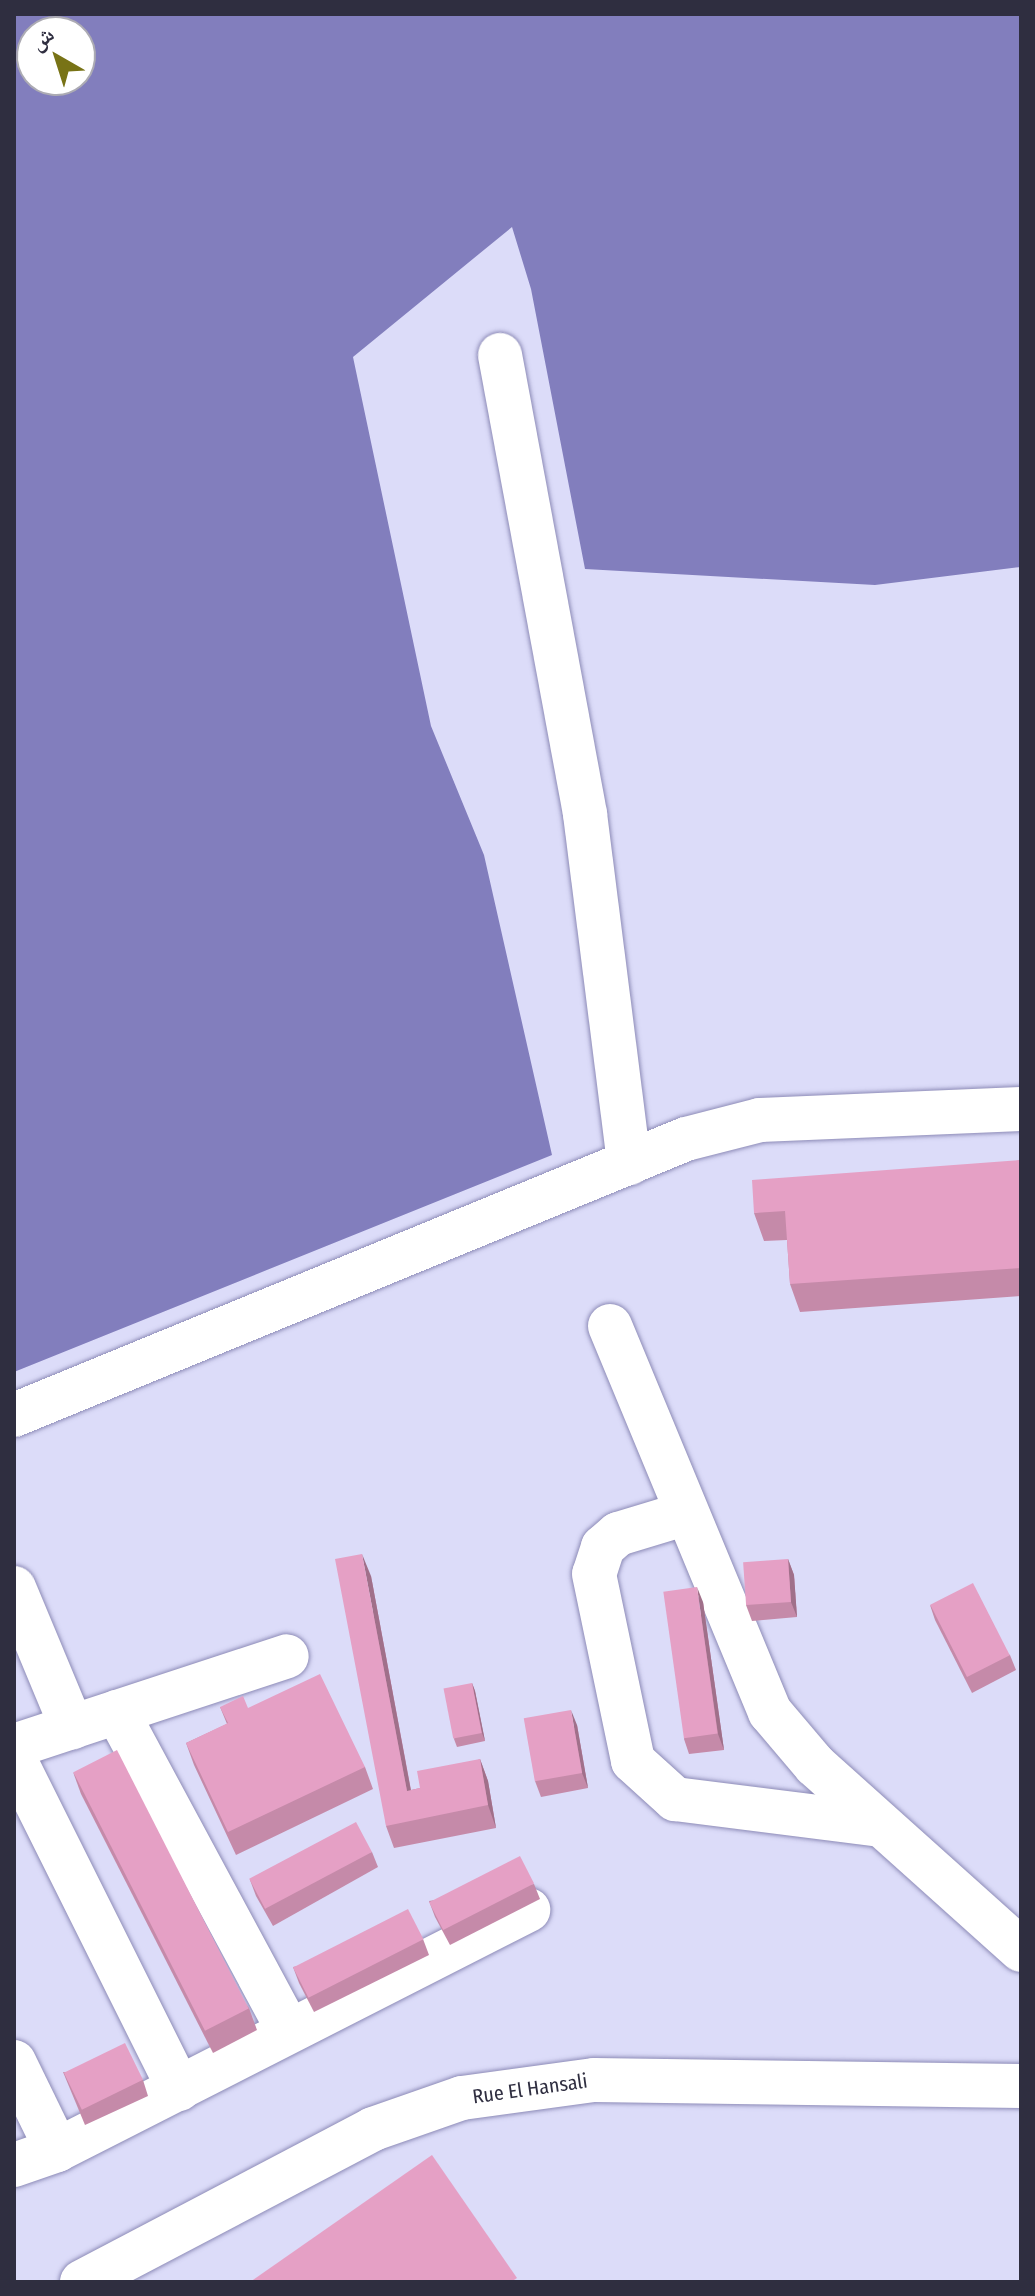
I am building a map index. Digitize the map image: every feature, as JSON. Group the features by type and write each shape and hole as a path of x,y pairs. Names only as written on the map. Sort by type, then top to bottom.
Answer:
{"street":[{"path":"500,355 585,814 629,1163"},
{"path":"14,1415 629,1163 760,1120 1021,1109"},
{"path":"610,1326 684,1514 770,1712 880,1825 1021,1950"},
{"path":"684,1514 618,1534 603,1547 594,1574 633,1761 675,1799 880,1825"},
{"path":"14,1588 72,1727"},
{"path":"14,1746 287,1656"},
{"path":"117,1712 289,2031"},
{"path":"14,1758 179,2089"},
{"path":"14,2165 57,2150 528,1910"},
{"path":"14,2062 57,2150"},
{"name":"Rue El Hansali","path":"82,2282 373,2129 462,2098 594,2080 1021,2086"}],"shaded area":[{"path":"14,14 1021,14 1021,567 875,585 585,569 531,289 512,227 353,357 431,726 484,855 552,1155 14,1372"}],"building":[{"path":"1021,1160 1021,1268 790,1284 785,1211 754,1213 752,1180"},
{"path":"362,1554 407,1791 420,1788 417,1771 480,1759 488,1805 386,1826 335,1559"},
{"path":"788,1559 791,1602 746,1605 743,1562"},
{"path":"973,1583 1010,1655 967,1677 930,1605"},
{"path":"697,1587 718,1734 684,1738 663,1592"},
{"path":"320,1674 365,1767 228,1832 186,1743 228,1723 220,1707 243,1696 248,1708"},
{"path":"472,1683 482,1733 453,1739 444,1689"},
{"path":"571,1710 582,1773 535,1781 524,1718"},
{"path":"117,1750 249,2008 205,2031 73,1772"},
{"path":"356,1822 372,1852 265,1909 249,1879"},
{"path":"520,1856 534,1884 443,1930 429,1902"},
{"path":"408,1909 423,1939 308,1998 293,1968"},
{"path":"125,2043 143,2080 82,2110 64,2073"},
{"path":"432,2155 517,2278 511,2282 250,2282"}]}
